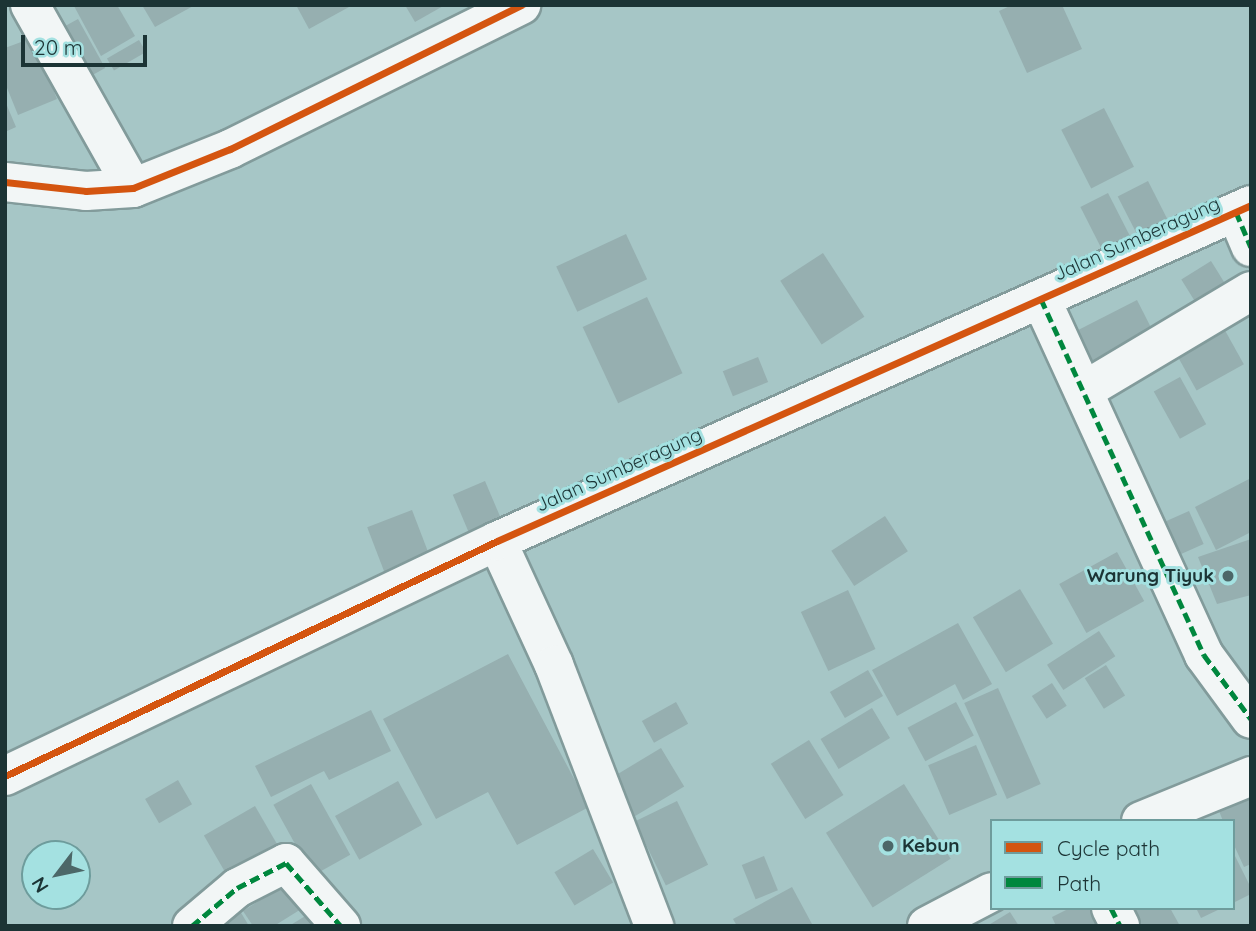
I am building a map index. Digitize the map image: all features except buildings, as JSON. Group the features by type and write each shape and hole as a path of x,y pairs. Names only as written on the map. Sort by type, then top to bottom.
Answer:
{"street":[{"path":"30,5 133,188"},
{"path":"5,181 86,191 133,188 230,149 521,5"},
{"path":"1243,209 1251,247"},
{"name":"Jalan Sumberagung","path":"5,776 497,541 1046,310 1243,209"},
{"path":"1081,383 1251,290"},
{"path":"1046,310 1204,655 1251,719"},
{"path":"497,541 510,577 554,665 654,926"},
{"path":"1146,819 1251,776"},
{"path":"192,926 237,888 286,863 341,926"},
{"path":"926,926 990,893"},
{"path":"1112,910 1120,926"}],"marked path":[{"path":"1236,212 1251,247"},
{"path":"1041,299 1204,655 1251,719"},
{"path":"192,926 237,888 286,863 341,926"},
{"path":"1112,910 1120,926"}],"cycle path":[{"path":"5,182 86,191 133,188 230,149 521,5"},
{"path":"5,776 497,541 1251,205"}],"place":[{"name":"Warung Tiyuk","path":"1228,576"},
{"name":"Kebun","path":"888,846"}]}
